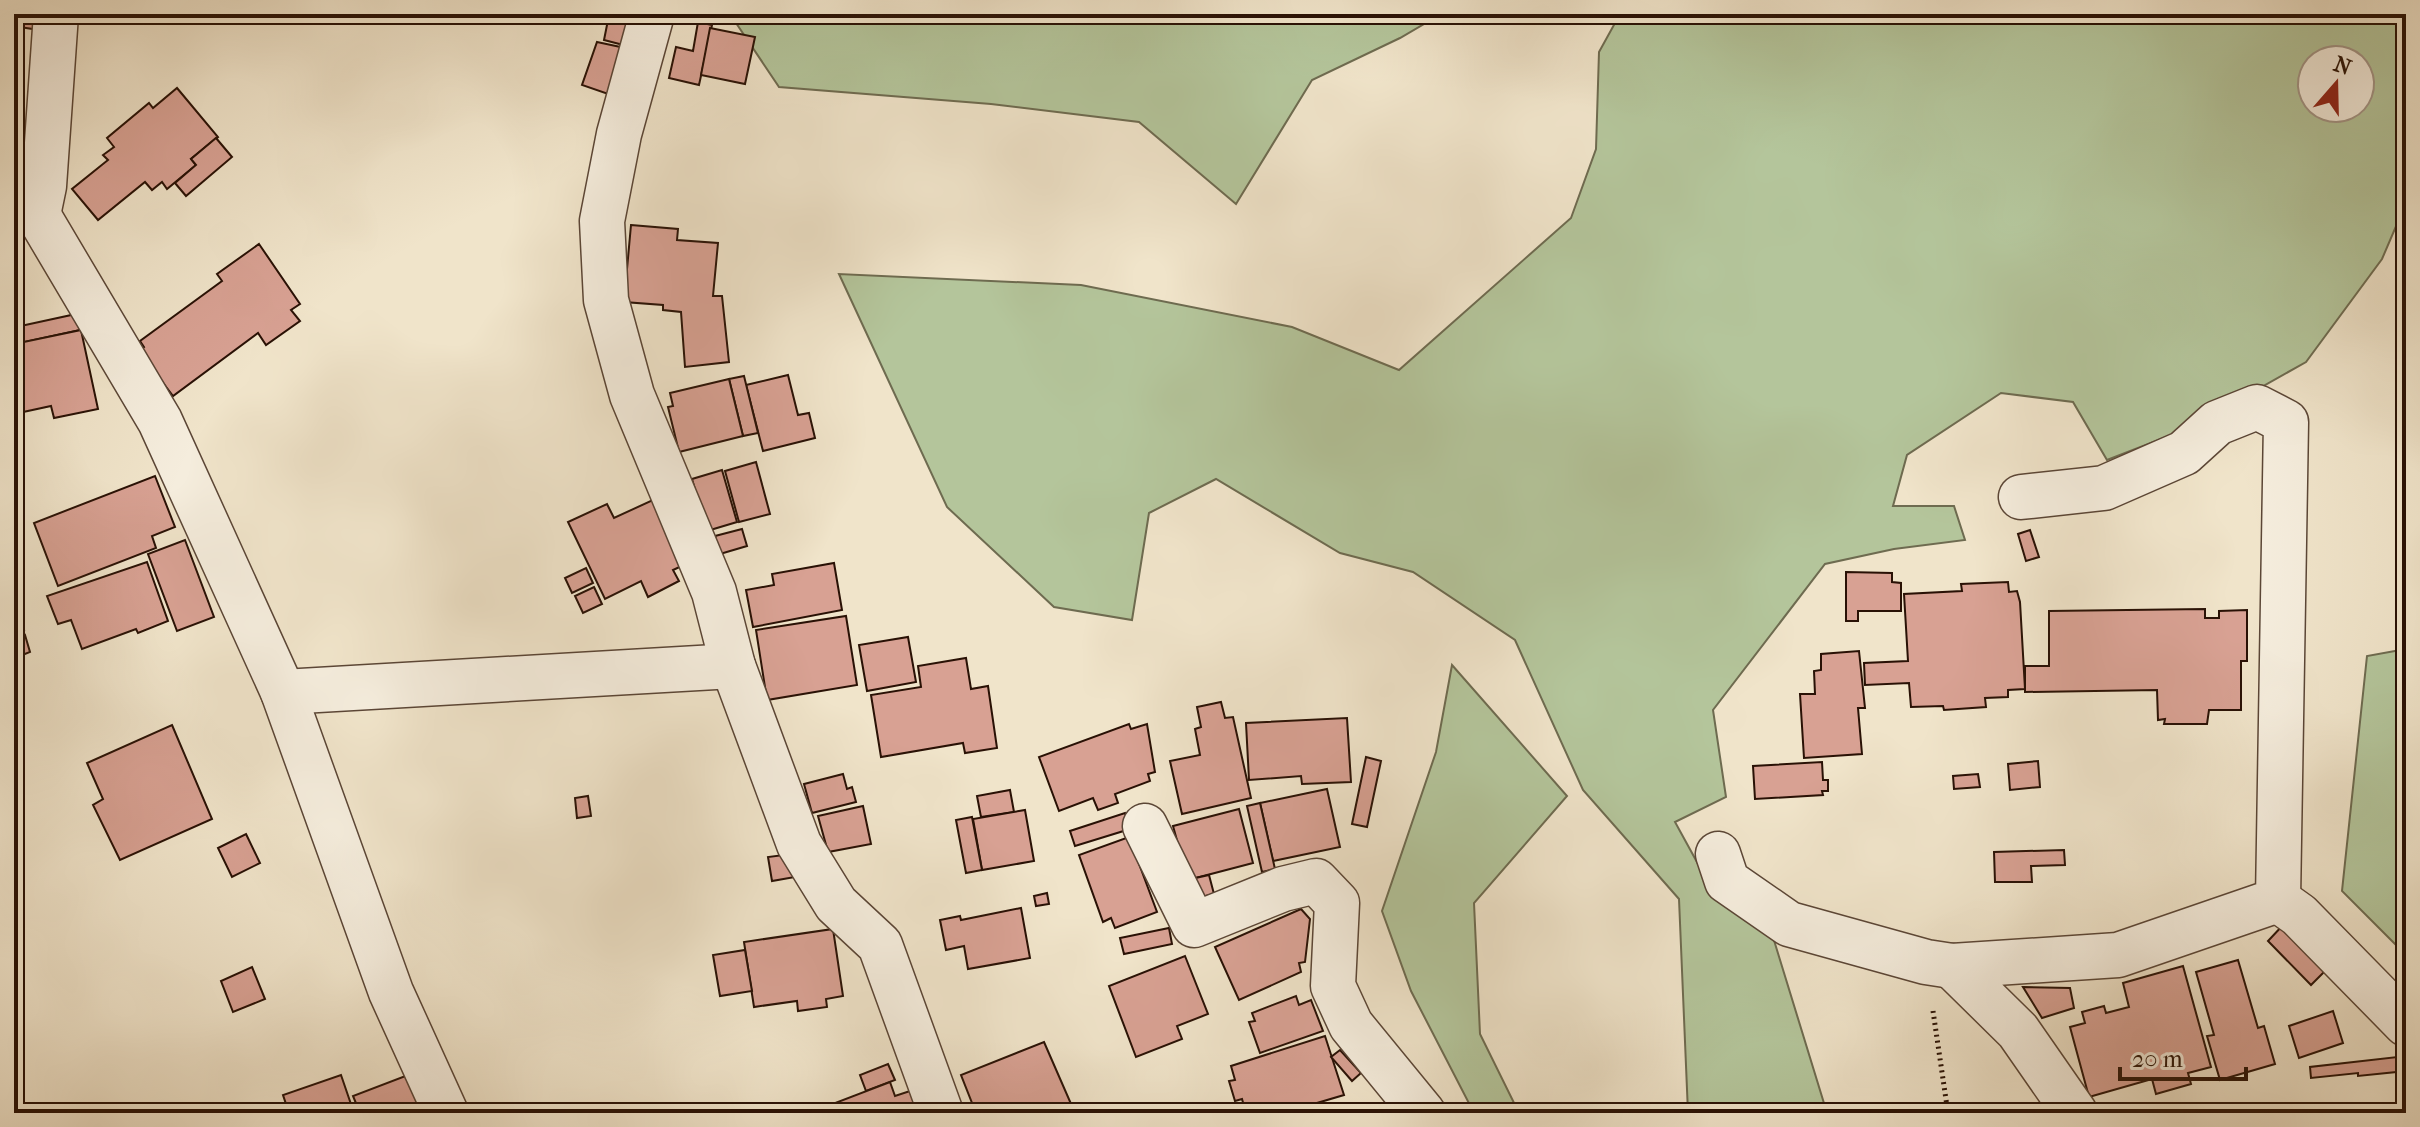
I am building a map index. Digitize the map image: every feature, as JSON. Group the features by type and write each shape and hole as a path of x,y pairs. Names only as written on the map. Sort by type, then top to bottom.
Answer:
{"street":[{"path":"56,14 44,186 26,209 160,421 283,692 391,992 446,1113"},
{"path":"652,14 619,134 602,221 606,300 632,395 714,592 733,666 799,844 836,904 880,945 941,1113"},
{"path":"2021,497 2104,488 2184,453 2217,423 2257,407 2286,422 2278,900"},
{"path":"283,692 733,666"},
{"path":"1145,826 1194,925 1283,889 1316,881 1327,892 1337,903 1333,986 1351,1025 1423,1113"},
{"path":"1718,854 1727,881 1789,924 1939,964 2118,955 2278,900"},
{"path":"2278,900 2299,915 2406,1024"},
{"path":"1939,964 2018,1031 2075,1113"}],"path":[{"path":"1939,964 1948,1113"}],"green space":[{"path":"730,14 1441,14 1400,38 1312,80 1236,204 1139,122 991,104 779,87"},
{"path":"1620,14 2406,14 2406,203 2382,259 2306,362 2187,429 2107,460 2073,402 2001,393 1907,455 1893,506 1954,506 1965,540 1894,549 1825,564 1713,710 1726,797 1675,822 1703,873 1769,924 1827,1113 1688,1113 1679,899 1583,790 1515,640 1413,572 1340,553 1216,479 1149,513 1132,620 1054,607 947,507 839,274 1081,285 1292,327 1399,370 1571,218 1596,149 1599,52"},
{"path":"2406,649 2406,955 2342,891 2367,656"},
{"path":"1452,665 1567,796 1474,903 1480,1034 1519,1113 1474,1113 1411,991 1382,911 1436,752"}],"building":[{"path":"14,14 35,14 33,29 19,27 20,20 14,19"},
{"path":"608,20 637,26 631,47 604,40"},
{"path":"698,22 712,25 699,85 669,78 676,47 693,51"},
{"path":"710,28 755,37 745,84 701,75"},
{"path":"597,42 630,49 614,96 582,85"},
{"path":"177,88 218,137 191,159 196,165 167,189 162,182 152,190 145,182 98,220 72,189 108,160 103,155 114,147 107,138 149,103 153,108"},
{"path":"216,138 232,157 186,196 175,183 196,165 191,159"},
{"path":"631,225 678,229 677,240 718,243 713,296 722,296 729,362 685,367 681,312 663,310 663,305 624,302"},
{"path":"259,244 300,304 291,310 300,321 266,345 258,333 173,396 139,351 144,347 140,341 222,281 217,274"},
{"path":"76,314 80,330 20,343 16,327"},
{"path":"81,330 98,409 54,418 51,406 14,414 14,344"},
{"path":"788,375 798,415 809,413 815,438 763,451 746,385"},
{"path":"744,376 758,433 743,436 729,379"},
{"path":"729,379 743,436 679,452 668,407 673,406 670,393"},
{"path":"756,462 770,514 739,522 725,471"},
{"path":"722,470 737,522 707,531 692,479"},
{"path":"155,476 175,527 152,536 156,548 58,586 34,523"},
{"path":"655,499 686,564 673,570 679,581 648,597 641,581 605,599 568,522 607,504 614,518"},
{"path":"742,529 747,546 720,554 715,536"},
{"path":"2030,530 2039,557 2026,561 2018,534"},
{"path":"185,540 214,617 177,631 148,554"},
{"path":"147,562 168,621 82,649 71,620 58,624 47,596"},
{"path":"834,563 842,610 753,627 746,590 774,585 772,574"},
{"path":"586,568 593,583 572,593 565,578"},
{"path":"1846,572 1892,573 1892,582 1901,583 1901,611 1858,611 1858,621 1846,621"},
{"path":"2008,582 2009,592 2017,591 2020,602 2025,689 2008,690 2008,697 1985,698 1986,707 1944,710 1943,706 1911,707 1909,683 1865,685 1864,663 1908,661 1904,594 1962,591 1961,584"},
{"path":"594,587 602,604 583,613 575,596"},
{"path":"14,604 24,630 14,634"},
{"path":"2205,609 2205,618 2219,618 2219,611 2247,610 2247,661 2241,661 2241,710 2209,710 2207,724 2164,724 2165,719 2158,720 2157,690 2025,692 2025,666 2049,666 2049,611"},
{"path":"846,616 857,685 767,700 756,630"},
{"path":"25,635 30,652 15,658 14,640"},
{"path":"908,637 916,682 867,691 859,645"},
{"path":"1859,651 1865,708 1858,708 1862,754 1804,758 1800,694 1815,694 1814,671 1821,670 1821,654"},
{"path":"966,658 971,689 988,686 997,748 965,753 963,743 881,757 871,695 921,687 918,666"},
{"path":"1221,702 1225,718 1233,717 1251,798 1182,814 1170,761 1200,755 1195,729 1201,727 1197,707"},
{"path":"1347,718 1351,782 1302,784 1301,776 1249,780 1246,723"},
{"path":"1129,724 1131,729 1147,724 1155,772 1148,774 1150,781 1115,794 1118,803 1098,810 1093,798 1059,811 1039,757"},
{"path":"172,725 212,819 120,860 93,805 103,799 87,763"},
{"path":"1366,757 1381,761 1367,827 1352,824"},
{"path":"2038,761 2040,787 2010,790 2008,764"},
{"path":"1822,762 1823,780 1828,780 1828,791 1822,791 1823,795 1755,799 1753,766"},
{"path":"843,774 847,789 852,787 856,802 812,813 804,784"},
{"path":"1978,774 1980,787 1954,789 1953,776"},
{"path":"1327,789 1340,847 1273,861 1260,803"},
{"path":"1010,790 1014,812 981,817 977,796"},
{"path":"588,796 591,816 577,818 575,798"},
{"path":"1260,803 1275,869 1262,872 1247,806"},
{"path":"863,806 871,844 828,852 818,816"},
{"path":"1239,809 1253,863 1188,880 1173,826"},
{"path":"1025,810 1034,861 982,870 973,819"},
{"path":"1125,813 1130,829 1075,846 1070,831"},
{"path":"972,817 982,870 966,873 956,820"},
{"path":"246,834 260,863 232,877 218,848"},
{"path":"1129,837 1157,912 1115,928 1111,918 1103,922 1079,855"},
{"path":"2064,850 2065,865 2031,866 2032,882 1995,882 1994,852"},
{"path":"791,854 795,877 772,881 768,857"},
{"path":"1209,875 1214,894 1197,898 1191,879"},
{"path":"1047,893 1049,904 1036,906 1034,896"},
{"path":"1021,908 1030,958 968,969 964,946 946,950 940,920 960,916 961,920"},
{"path":"1301,909 1310,919 1305,962 1299,963 1301,972 1239,1000 1215,947"},
{"path":"2284,924 2328,968 2311,985 2268,941"},
{"path":"1169,928 1172,944 1124,954 1120,938"},
{"path":"833,929 843,996 826,999 827,1007 798,1011 797,1001 754,1007 744,942"},
{"path":"745,950 752,991 720,996 713,955"},
{"path":"1185,956 1208,1014 1177,1026 1182,1039 1136,1057 1109,986"},
{"path":"2238,960 2258,1028 2264,1026 2275,1064 2220,1080 2207,1036 2214,1035 2196,972"},
{"path":"2183,966 2211,1067 2188,1073 2191,1084 2156,1094 2152,1079 2089,1097 2070,1027 2085,1023 2082,1012 2104,1006 2106,1013 2129,1007 2123,983"},
{"path":"252,967 265,999 233,1012 221,981"},
{"path":"2023,987 2070,988 2074,1008 2042,1018"},
{"path":"1296,996 1299,1005 1311,1000 1323,1031 1260,1053 1249,1022 1255,1021 1252,1013"},
{"path":"2333,1011 2343,1043 2299,1058 2289,1026"},
{"path":"1325,1036 1344,1095 1317,1103 1320,1113 1246,1113 1242,1099 1235,1101 1229,1081 1235,1080 1231,1066"},
{"path":"1044,1042 1075,1113 976,1113 961,1075"},
{"path":"1340,1050 1361,1073 1352,1081 1331,1057"},
{"path":"2406,1056 2406,1071 2311,1078 2310,1067"},
{"path":"888,1064 895,1080 866,1091 860,1075"},
{"path":"341,1075 354,1113 280,1113 288,1110 283,1095"},
{"path":"408,1075 423,1113 360,1113 353,1096"},
{"path":"890,1082 895,1096 910,1091 918,1113 824,1113 822,1108"}]}
